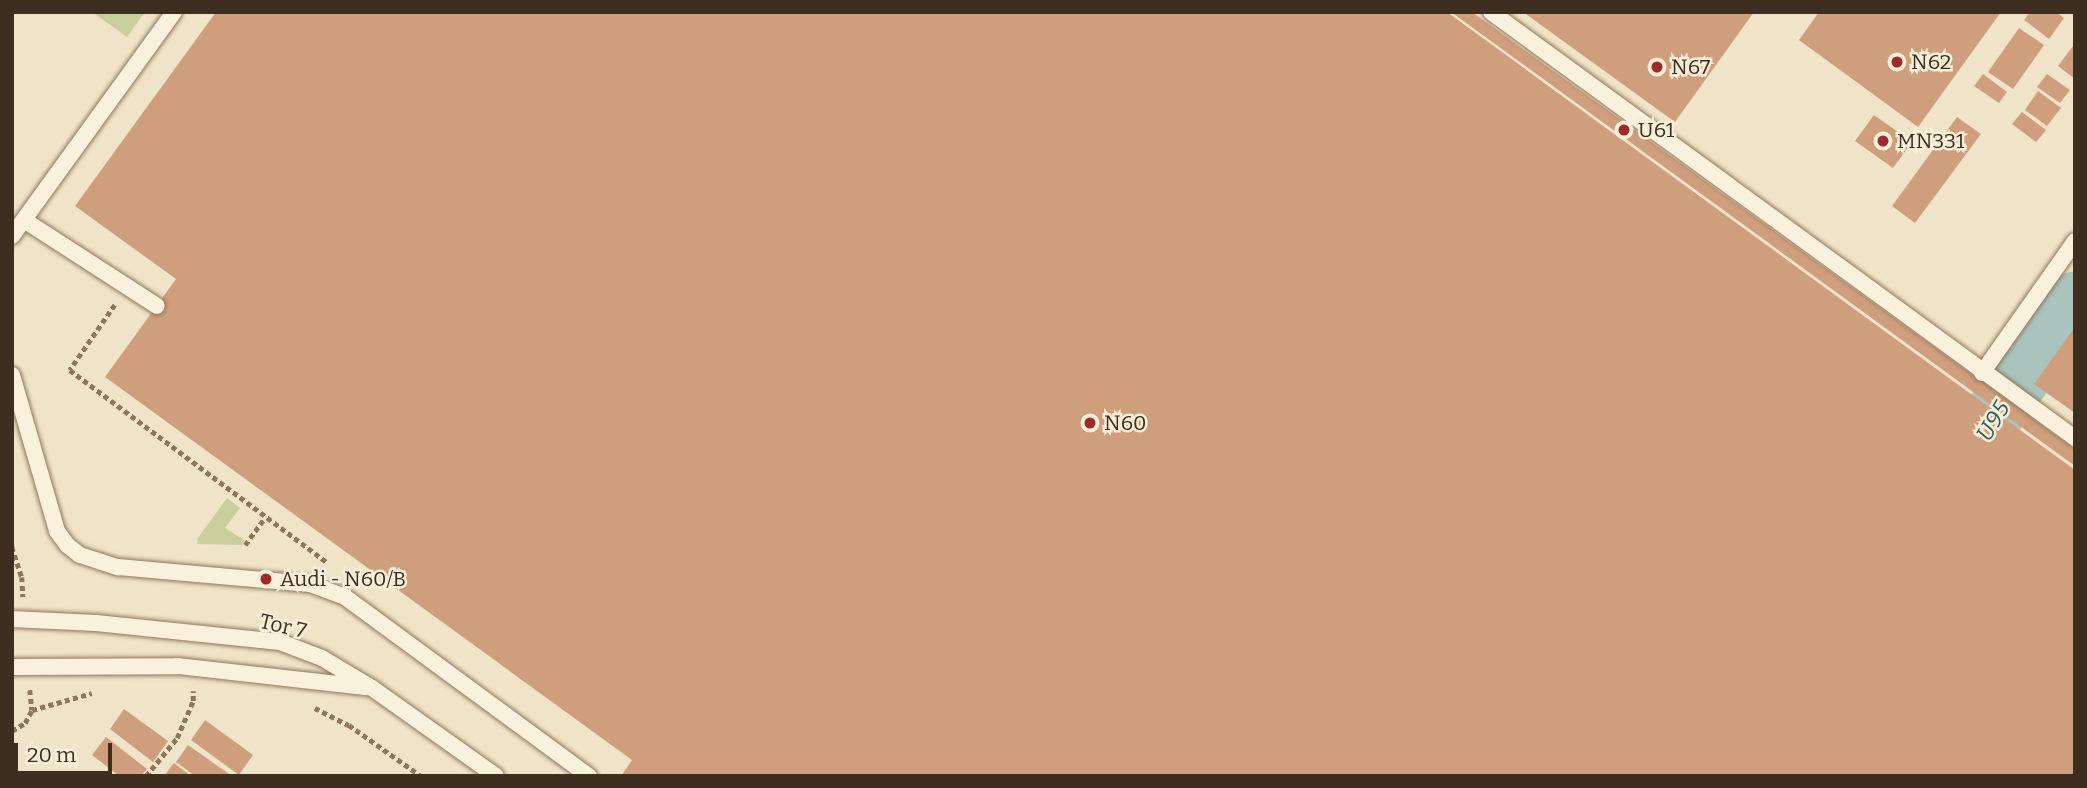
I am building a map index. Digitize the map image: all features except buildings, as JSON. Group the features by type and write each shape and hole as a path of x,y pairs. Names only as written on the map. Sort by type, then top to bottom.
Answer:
{"lane":[{"path":"12,236 174,12"},
{"path":"1491,12 1982,373 2075,438"},
{"path":"24,220 156,306"},
{"path":"1982,373 2075,241"},
{"path":"12,375 57,531 67,545 80,555 118,567 310,584 345,597 589,776"},
{"name":"Tor 7","path":"18,620 96,623 280,642 322,658 372,688 496,776"},
{"path":"14,667 178,666 372,688"}],"path":[{"path":"128,287 70,370 329,564 345,597"},
{"path":"245,545 265,517"},
{"path":"12,547 22,577 18,620"},
{"path":"146,776 177,738 194,701 192,687 205,688"},
{"path":"306,706 349,724 421,776"},
{"path":"12,731 24,723 32,710"}],"green space":[{"path":"92,12 145,12 127,37"},
{"path":"227,498 240,508 225,528 244,540 242,545 197,544 198,538"}],"waterway":[{"name":"U95","path":"1982,486 1976,472 1975,453 1980,434 2075,302"}],"place":[{"name":"N62","path":"1897,62"},
{"name":"N67","path":"1657,67"},
{"name":"U61","path":"1624,130"},
{"name":"MN331","path":"1883,141"},
{"name":"N60","path":"1090,423"},
{"name":"Audi - N60/B","path":"266,579"}]}
